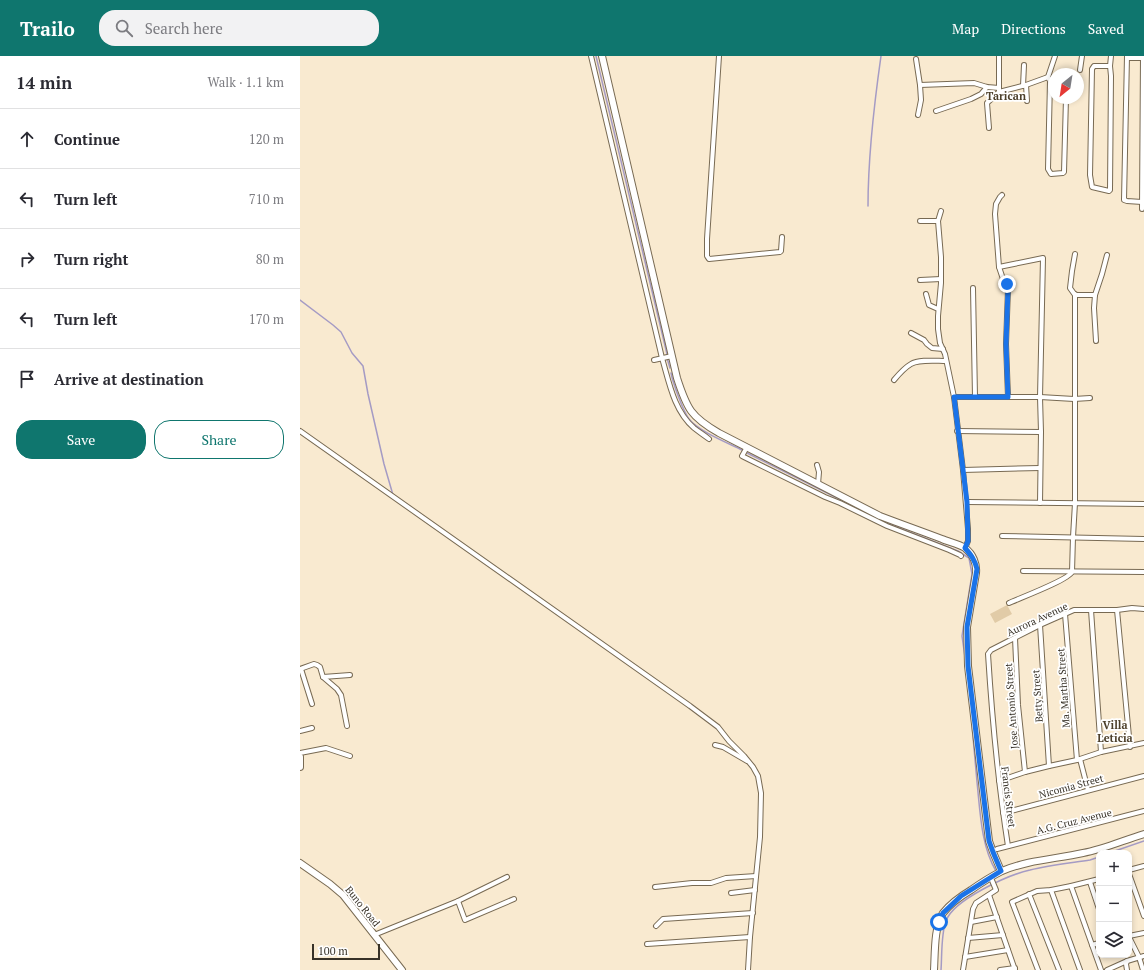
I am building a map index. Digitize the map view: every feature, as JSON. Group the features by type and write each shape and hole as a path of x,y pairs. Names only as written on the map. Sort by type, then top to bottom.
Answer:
{"street":[{"path":"591,56 662,358 671,390 680,411 693,428 709,439"},
{"path":"602,56 675,370 687,405 695,416 703,424 710,428 880,516 965,548 972,556 976,564 977,569 967,627 968,666 989,841 1001,871"},
{"path":"719,56 706,245 707,256 709,259 780,252 782,237"},
{"path":"989,128 987,104 998,90 999,56"},
{"path":"1053,68 1055,56"},
{"path":"1080,68 1082,56"},
{"path":"1110,56 1111,76 1110,190 1108,191 1092,187 1090,175 1092,69 1094,66 1110,66"},
{"path":"1142,202 1124,200 1127,57 1143,57 1142,209"},
{"path":"916,59 921,100 920,112 918,114"},
{"path":"1024,65 1027,101"},
{"path":"920,85 974,82 987,88 998,90 1048,80"},
{"path":"936,111 971,99 981,94 987,88"},
{"path":"1050,104 1048,170 1051,174 1064,172 1066,104"},
{"path":"1002,195 996,204 995,214 999,267 1008,289 1006,344 1008,397"},
{"path":"941,211 938,221 941,279 938,329 940,343 943,349 954,397 967,502 968,541 965,548"},
{"path":"920,221 938,221"},
{"path":"1009,603 1071,575 1072,572 1075,504 1075,294 1070,288 1075,254"},
{"path":"1096,341 1094,308 1095,295 1107,255"},
{"path":"999,267 1043,258 1040,396 1040,503"},
{"path":"920,280 941,279"},
{"path":"973,288 975,397"},
{"path":"926,294 929,305 938,309"},
{"path":"1075,294 1095,295"},
{"path":"911,333 924,340 932,348 943,349"},
{"path":"654,360 672,356"},
{"path":"894,380 912,363 946,361"},
{"path":"666,372 675,370"},
{"path":"954,397 1040,396 1090,398"},
{"path":"300,431 690,706 718,727 749,762 758,776 761,793 760,837 748,970"},
{"path":"958,431 1041,432"},
{"path":"747,447 742,456 887,526 961,556"},
{"path":"817,465 819,472 818,484"},
{"path":"963,470 1040,468"},
{"path":"967,502 1144,504"},
{"path":"1002,536 1144,539"},
{"path":"1023,571 1144,572"},
{"name":"Aurora Avenue","path":"988,654 991,650 1040,625 1074,610 1144,609"},
{"path":"1091,610 1101,752"},
{"path":"1117,610 1130,746"},
{"name":"Ma. Martha Street","path":"1065,614 1078,760 1088,790"},
{"name":"Betty Street","path":"1040,625 1050,766"},
{"name":"Jose Antonio Street","path":"1015,638 1018,705 1025,772"},
{"name":"Francis Street","path":"988,654 992,717 1008,846"},
{"path":"312,704 301,669 314,664 320,667 323,677 340,692 347,726"},
{"path":"323,677 350,675"},
{"path":"300,731 312,728"},
{"path":"999,781 1025,772 1078,760 1101,752 1144,743"},
{"path":"714,745 723,747 749,762"},
{"path":"300,752 326,748 350,756"},
{"path":"300,757 300,767"},
{"name":"Nicomia Street","path":"1003,813 1144,776"},
{"name":"A.G. Cruz Avenue","path":"997,849 1144,811"},
{"path":"934,970 939,922 943,913 961,896 992,879 1001,871 1032,862 1084,853 1144,834"},
{"name":"Buno Road","path":"300,864 337,889 402,970"},
{"path":"1132,869 1144,866"},
{"path":"655,887 692,883 711,883 726,878 756,876"},
{"path":"374,936 458,901 507,877"},
{"path":"963,970 970,922 974,906 976,903 996,890 992,879"},
{"path":"1038,970 1011,902 1038,891 1051,890 1096,880"},
{"path":"1090,882 1096,900"},
{"path":"1132,882 1144,916"},
{"path":"1071,886 1101,970"},
{"path":"731,894 755,890"},
{"path":"1051,890 1080,970"},
{"path":"1029,894 1059,970"},
{"path":"989,895 1015,969 1000,970"},
{"path":"458,901 465,920 514,899"},
{"path":"656,926 663,919 753,913"},
{"path":"970,922 997,917"},
{"path":"1132,936 1144,933"},
{"path":"968,938 1003,935"},
{"path":"647,944 750,937"},
{"path":"1132,943 1139,957 1143,970"},
{"path":"1092,945 1096,944"},
{"path":"965,957 1008,950"},
{"path":"1107,970 1127,961 1144,956"},
{"path":"1127,961 1127,970"}],"shaded area":[{"path":"1007,605 1012,614 995,623 990,614"}],"waterway":[{"path":"596,56 667,354"},
{"path":"868,206 872,131 881,56"},
{"path":"300,300 341,332 352,353 363,366 384,464 393,495"},
{"path":"667,358 670,368"},
{"path":"671,373 678,397 689,419 699,428 742,450"},
{"path":"747,453 889,524 958,551 969,558 972,574 962,636 965,657"},
{"path":"971,714 982,828 987,850 996,871"},
{"path":"1118,850 1144,841"},
{"path":"941,970 944,926 951,913 970,897 996,883 1020,873 1096,858"}],"district":[{"name":"Tarican","path":"1006,96"},
{"name":"Villa Leticia","path":"1115,731"}],"route":[{"path":"939,922 943,913 961,896 1001,871 989,841 986,823 968,666 967,627 977,569 972,556 965,548 968,541 967,502 954,397 1008,397 1006,344 1007,284"}]}
